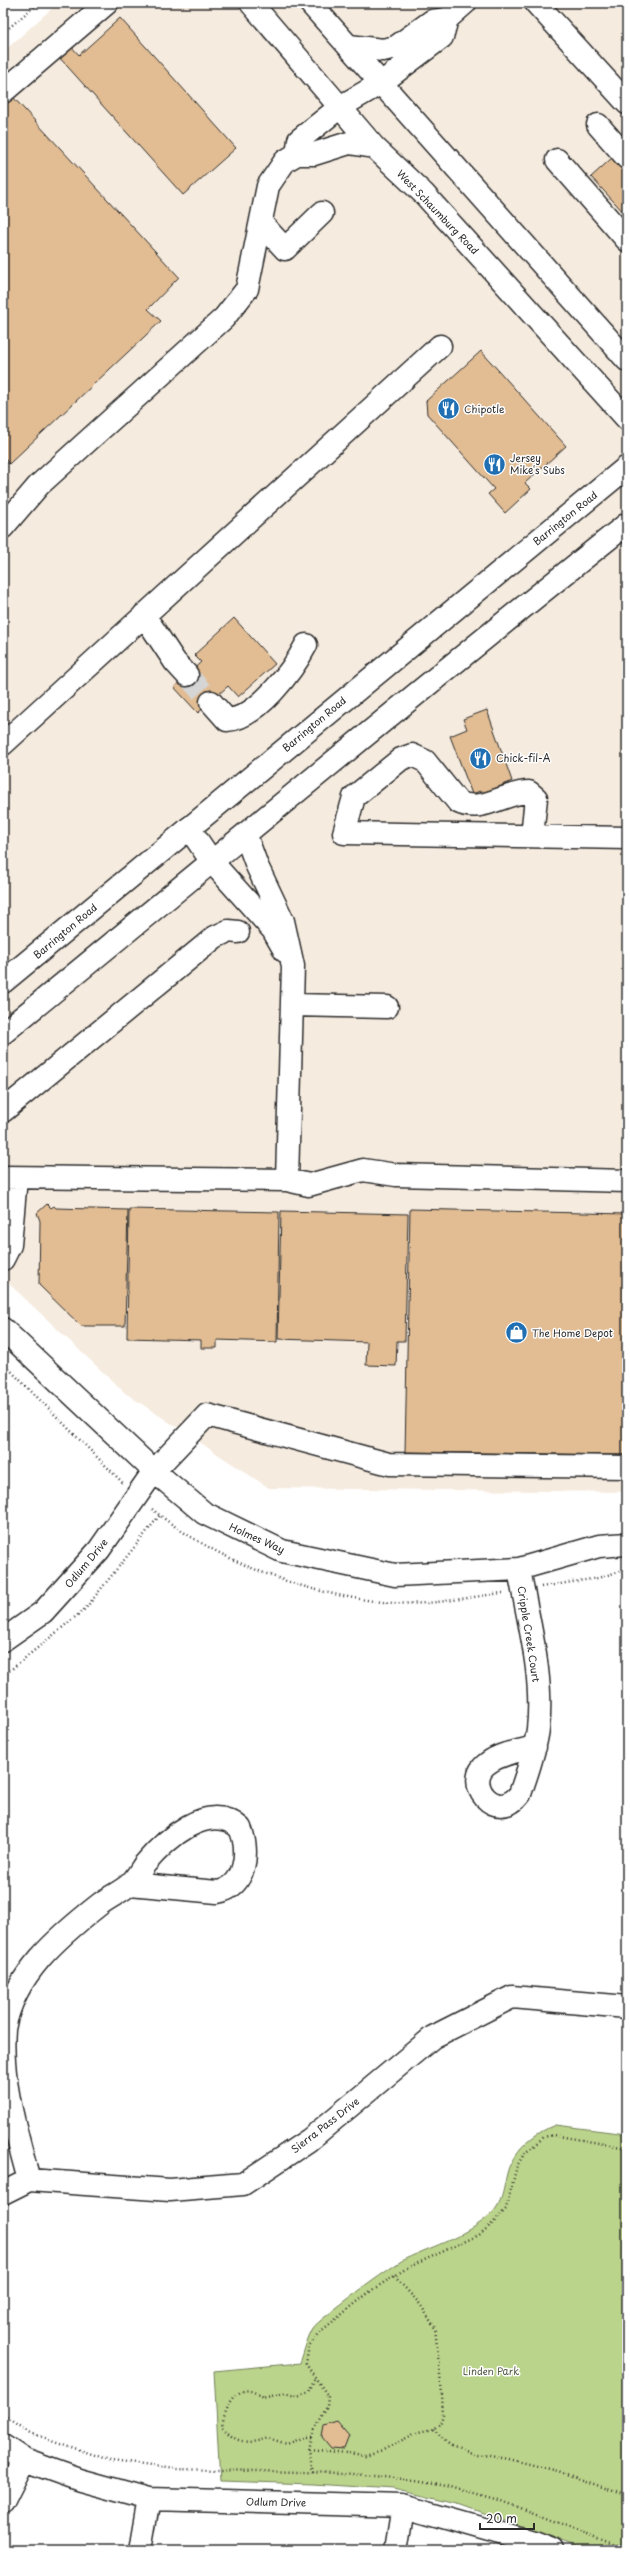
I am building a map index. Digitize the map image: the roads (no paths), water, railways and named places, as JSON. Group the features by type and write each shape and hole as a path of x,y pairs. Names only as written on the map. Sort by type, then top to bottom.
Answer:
{"street":[{"path":"3,92 107,3"},
{"name":"West Schaumburg Road","path":"251,3 374,147 424,194 627,419"},
{"path":"310,3 627,360"},
{"path":"297,154 299,140 340,107 381,83 442,37 447,19 465,3"},
{"path":"536,3 627,102"},
{"path":"349,46 383,50 396,47 432,21 447,19"},
{"path":"598,126 627,158"},
{"path":"3,527 38,485 224,318 247,289 262,224 268,186 285,161 297,154 314,154 333,146 349,143 374,147"},
{"path":"557,160 627,240"},
{"path":"262,224 285,249 322,213"},
{"path":"3,744 440,346"},
{"name":"Barrington Road","path":"3,982 627,468"},
{"path":"3,1033 212,862 246,836 434,678 627,524"},
{"path":"144,615 175,662 187,675"},
{"path":"211,702 227,720 239,720 253,709 284,678 295,665 306,645"},
{"path":"532,836 536,798 529,792 518,792 476,807 466,806 458,802 433,771 414,765 368,796 361,808 351,833 627,838"},
{"path":"189,828 212,862 272,930 293,966"},
{"path":"246,836 257,866 283,921 293,966 287,1180"},
{"path":"3,1111 214,937 228,931 238,932"},
{"path":"292,1005 387,1007"},
{"path":"3,1259 10,1245 10,1177 287,1180 309,1185 363,1170 396,1175 627,1181"},
{"name":"Holmes Way","path":"3,1329 154,1471 204,1513 282,1551 395,1575 519,1569 599,1546 627,1544"},
{"name":"Odlum Drive","path":"3,1640 43,1612 99,1550 154,1471 207,1415 389,1464 627,1467"},
{"name":"Cripple Creek Court","path":"519,1569 537,1675 538,1728 535,1747"},
{"path":"3,2193 29,2180 3,2082 4,2029 20,1985 42,1956 101,1903 130,1884 145,1863 188,1825 217,1818 226,1818 240,1828 244,1844 242,1875 231,1888 217,1892 130,1884"},
{"name":"Sierra Pass Drive","path":"29,2180 170,2190 243,2184 309,2140 433,2037 512,1997 627,2006"},
{"name":"Odlum Drive","path":"3,2446 24,2460 80,2480 149,2499 403,2506 534,2543 552,2550"},
{"path":"3,2502 24,2460"},
{"path":"140,2550 149,2499"},
{"path":"396,2550 403,2506"}],"tunnel":[{"path":"187,675 211,702"}],"place":[{"name":"Chipotle","path":"448,409"},
{"name":"Jersey Mike's Subs","path":"495,464"},
{"name":"Chick-fil-A","path":"481,758"},
{"name":"The Home Depot","path":"517,1333"}],"park label":[{"name":"Linden Park","path":"491,2371"}]}
